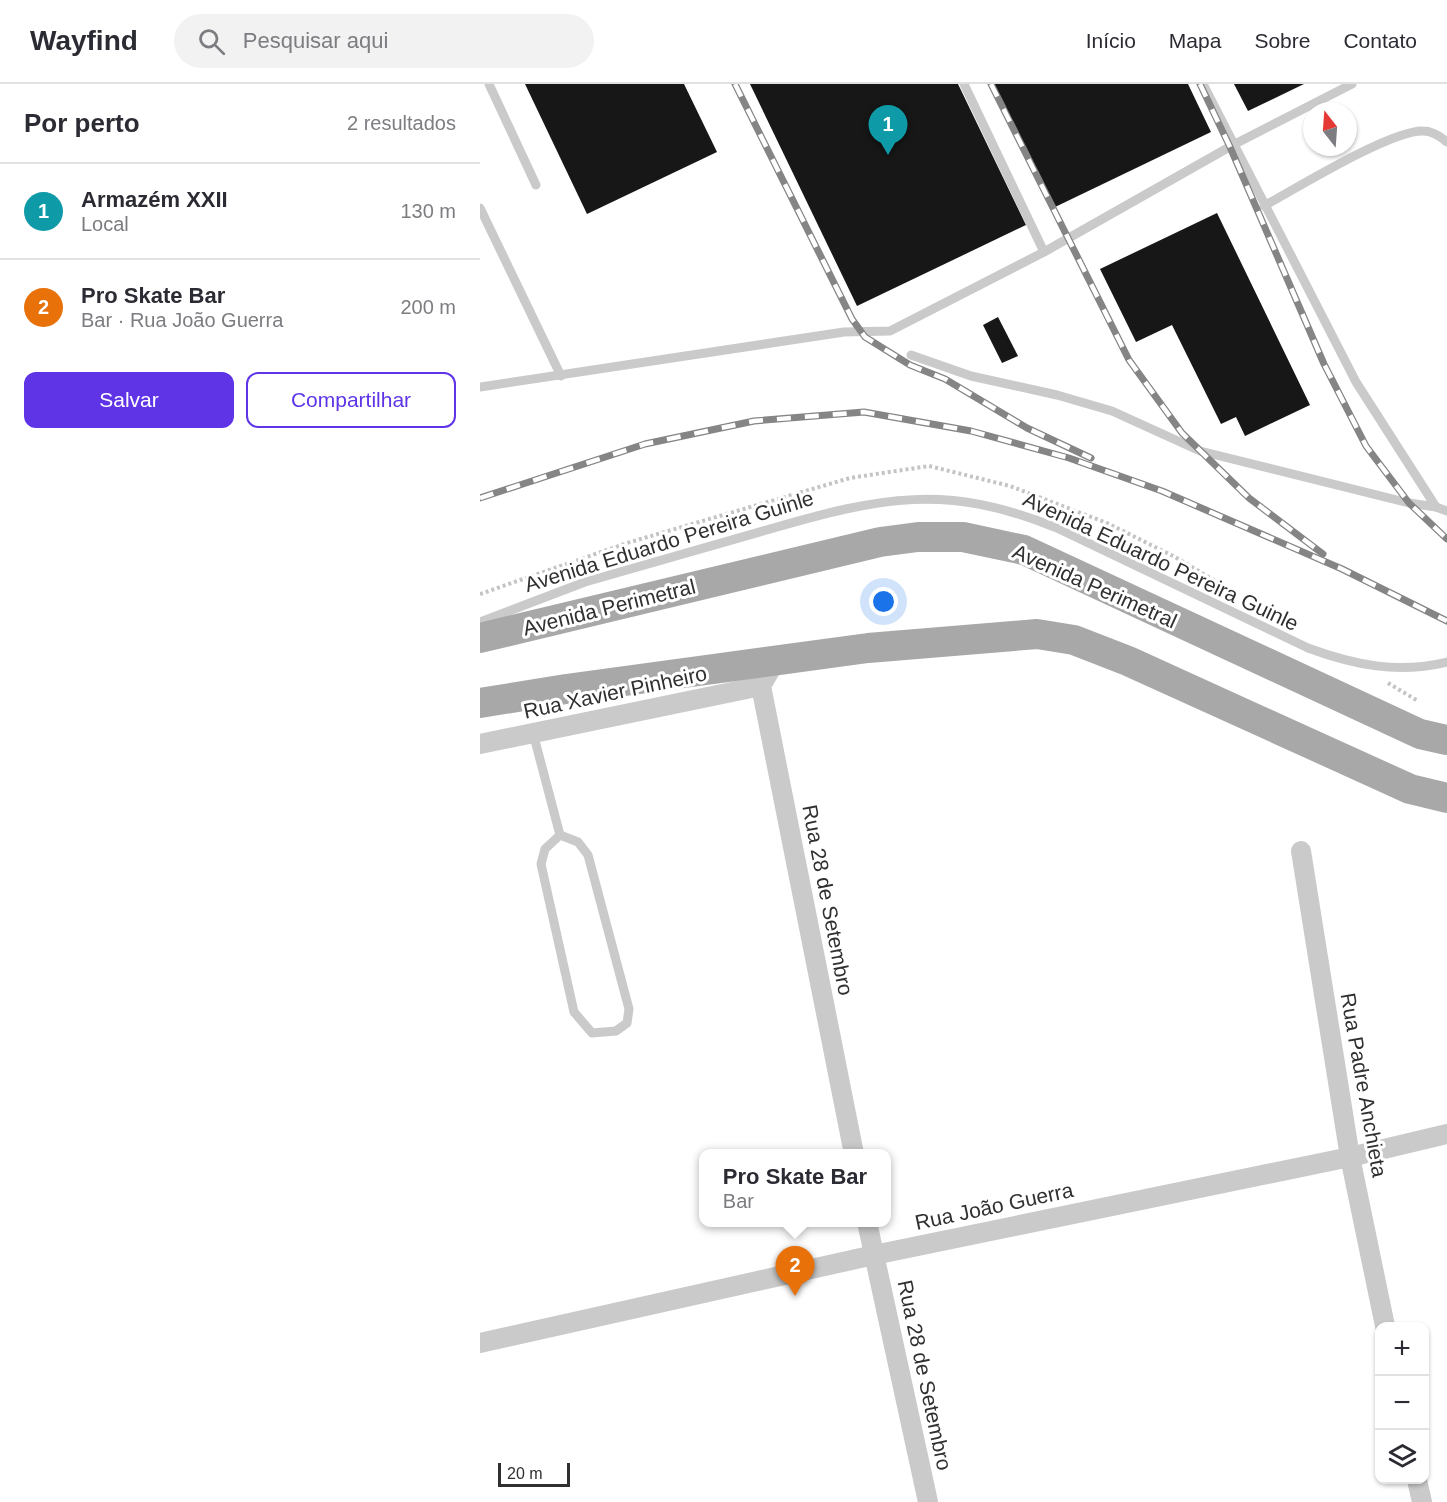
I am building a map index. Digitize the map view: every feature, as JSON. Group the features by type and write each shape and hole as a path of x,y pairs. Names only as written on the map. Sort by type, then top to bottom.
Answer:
{"main road":[{"name":"Avenida Perimetral","path":"480,638 880,542 918,537 963,537 1024,550 1420,734 1447,740"},
{"path":"480,704 566,689 868,648 1037,634 1074,640 1128,661 1410,789 1447,798"}],"street":[{"path":"760,686 777,660"},
{"name":"Rua Xavier Pinheiro","path":"480,744 760,686"},
{"name":"Rua 28 de Setembro","path":"760,686 853,1149"},
{"name":"Rua Padre Anchieta","path":"1301,851 1350,1157 1385,1322"},
{"name":"Rua João Guerra","path":"480,1343 874,1256 1350,1157 1447,1134"},
{"name":"Rua 28 de Setembro","path":"868,1227 928,1502"},
{"path":"1418,1484 1422,1502"}],"lane":[{"path":"489,84 536,185"},
{"path":"964,84 1044,252"},
{"path":"1203,84 1232,146 1356,382 1436,507"},
{"path":"480,387 844,332 890,331 1044,252 1232,146 1352,84"},
{"path":"1264,206 1378,144 1410,132 1424,130 1436,134 1447,142"},
{"path":"480,208 561,376"},
{"path":"911,355 971,376 1057,395 1112,411 1200,451 1447,511"},
{"name":"Avenida Eduardo Pereira Guinle","path":"480,622 585,582 770,529 877,501 943,499 983,504 1019,513 1057,528 1308,648 1338,659 1372,666 1399,668 1447,662"},
{"path":"533,733 560,835"},
{"path":"560,835 578,842 588,855 629,1009 627,1023 616,1031 592,1033 574,1012 541,864 545,849 560,835"}],"building":[{"path":"525,84 684,84 717,152 587,214"},
{"path":"750,84 958,84 1026,225 857,306"},
{"path":"993,84 1188,84 1211,132 1053,208"},
{"path":"1234,84 1304,84 1248,111"},
{"path":"1217,213 1310,405 1245,436 1236,417 1221,424 1172,325 1136,342 1100,269"},
{"path":"998,317 1018,356 1002,363 983,325"}],"railway":[{"path":"735,84 852,319 865,337 910,365 945,379 1027,428 1091,458"},
{"path":"991,84 1129,360 1182,433 1249,498 1323,554"},
{"path":"1200,84 1230,147 1324,364 1366,446 1409,503 1447,539"},
{"path":"480,498 645,444 754,421 864,412 971,431 1069,458 1162,491 1342,569 1447,621"}],"place":[{"name":"Armazém XXII","path":"888,155"},
{"name":"Pro Skate Bar","path":"795,1296"}]}
